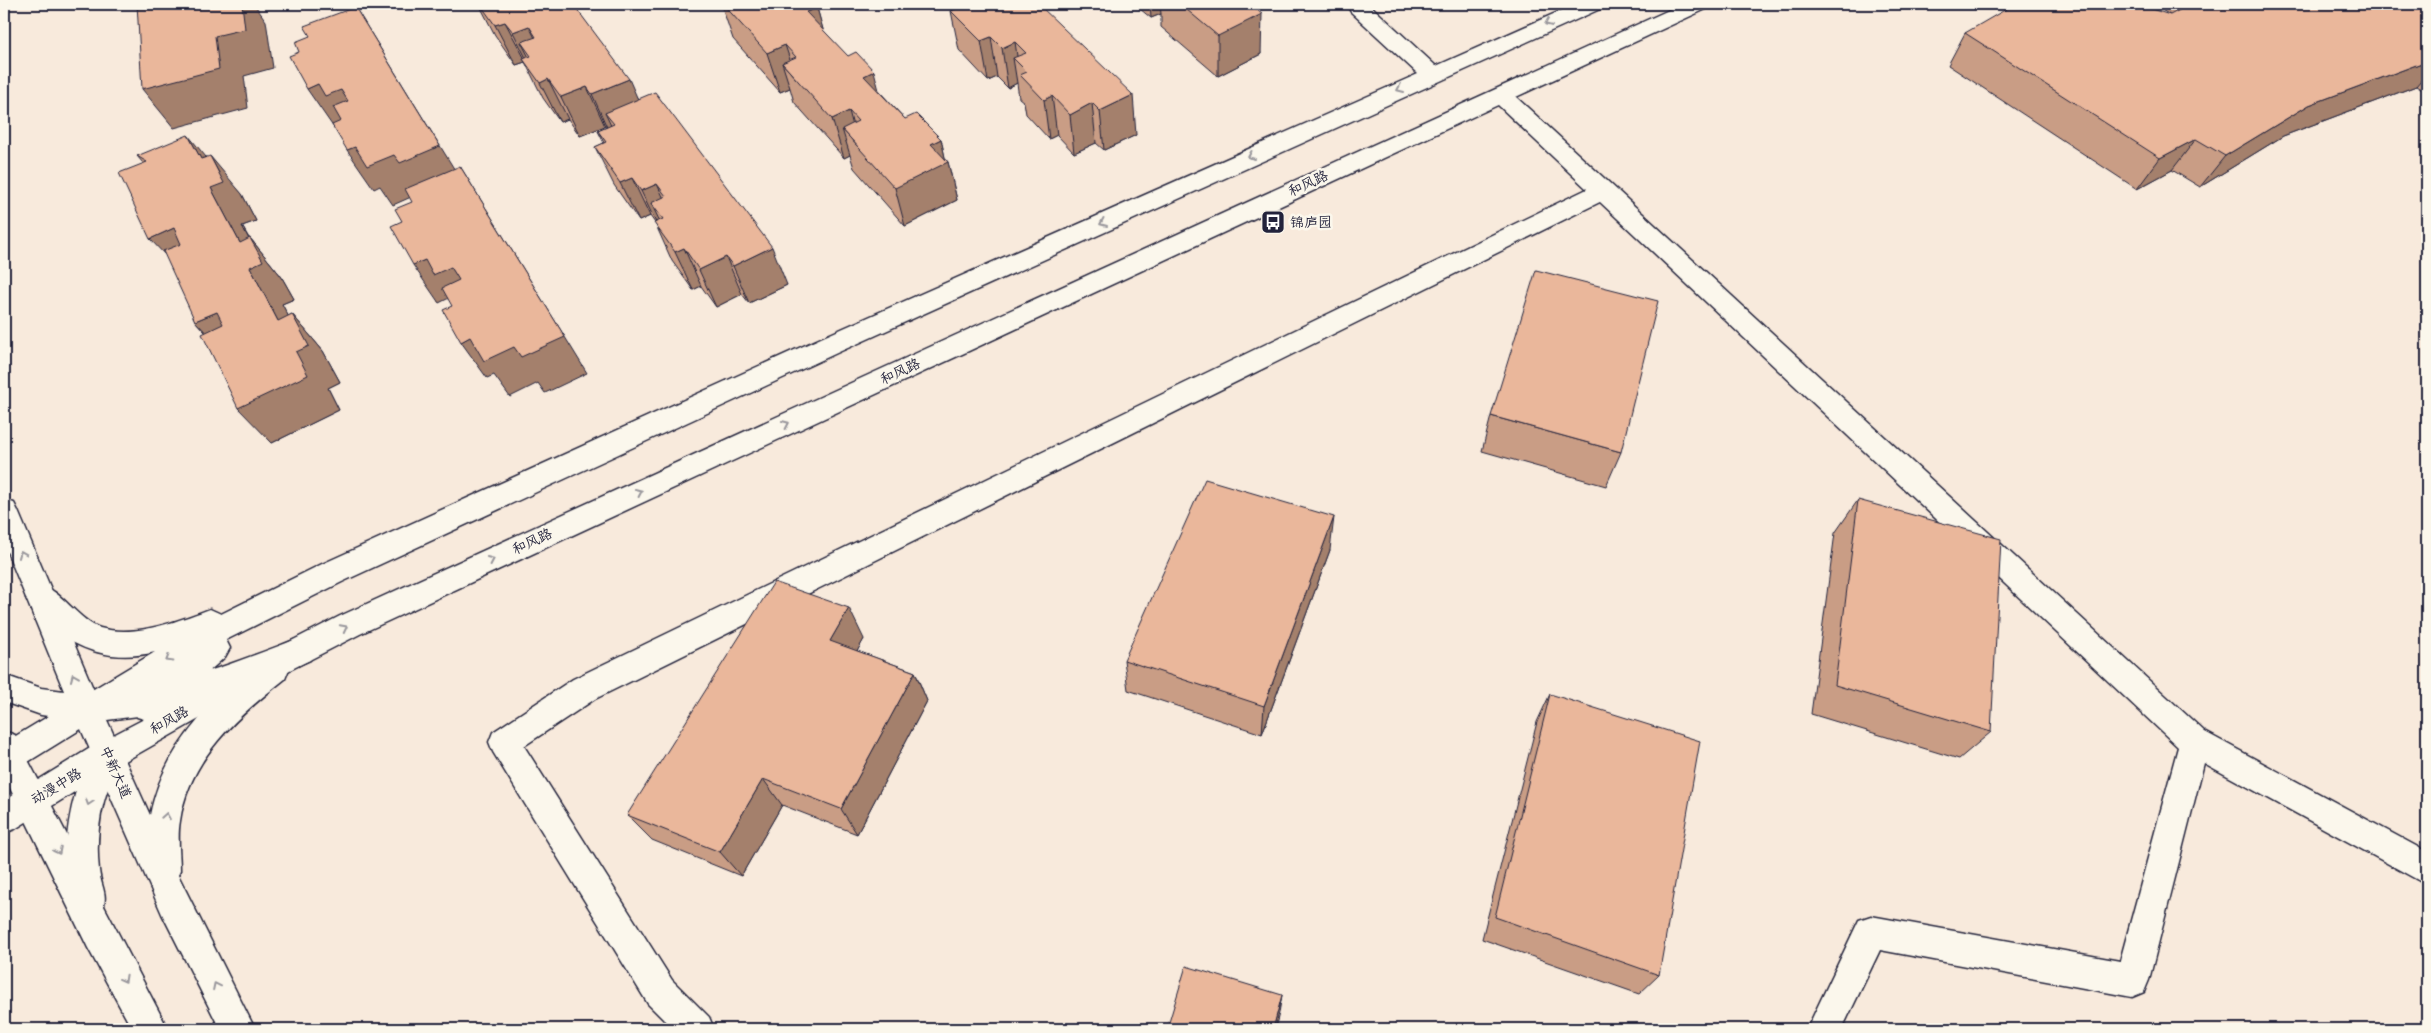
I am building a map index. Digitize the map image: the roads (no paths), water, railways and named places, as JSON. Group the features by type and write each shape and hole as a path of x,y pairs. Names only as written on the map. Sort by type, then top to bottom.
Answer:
{"street":[{"path":"1359,4 1358,7 1433,75"},
{"path":"151,1029 100,936 32,800 6,754 87,709 210,634 289,594 839,341 1593,4"},
{"name":"和风路","path":"108,755 210,696 350,625 1699,4"},
{"path":"1500,95 2194,742 2427,869"},
{"path":"697,1029 660,992 504,742 584,689 1603,191"},
{"name":"中新大道","path":"4,510 87,709 164,882 238,1029"},
{"path":"40,598 89,638 116,644 150,640 186,630 289,594"},
{"path":"100,936 82,869 83,837 86,810 108,755 154,700 219,644 289,594"},
{"path":"4,689 26,699 51,706 87,709 154,700 241,674 300,650"},
{"path":"164,882 164,820 171,791 187,760 208,729 233,703 300,650"},
{"path":"1824,1029 1871,932 2132,980 2194,742"},
{"name":"动漫中路","path":"4,818 108,755"}],"place":[{"name":"锦庐园","path":"1273,222"}]}
